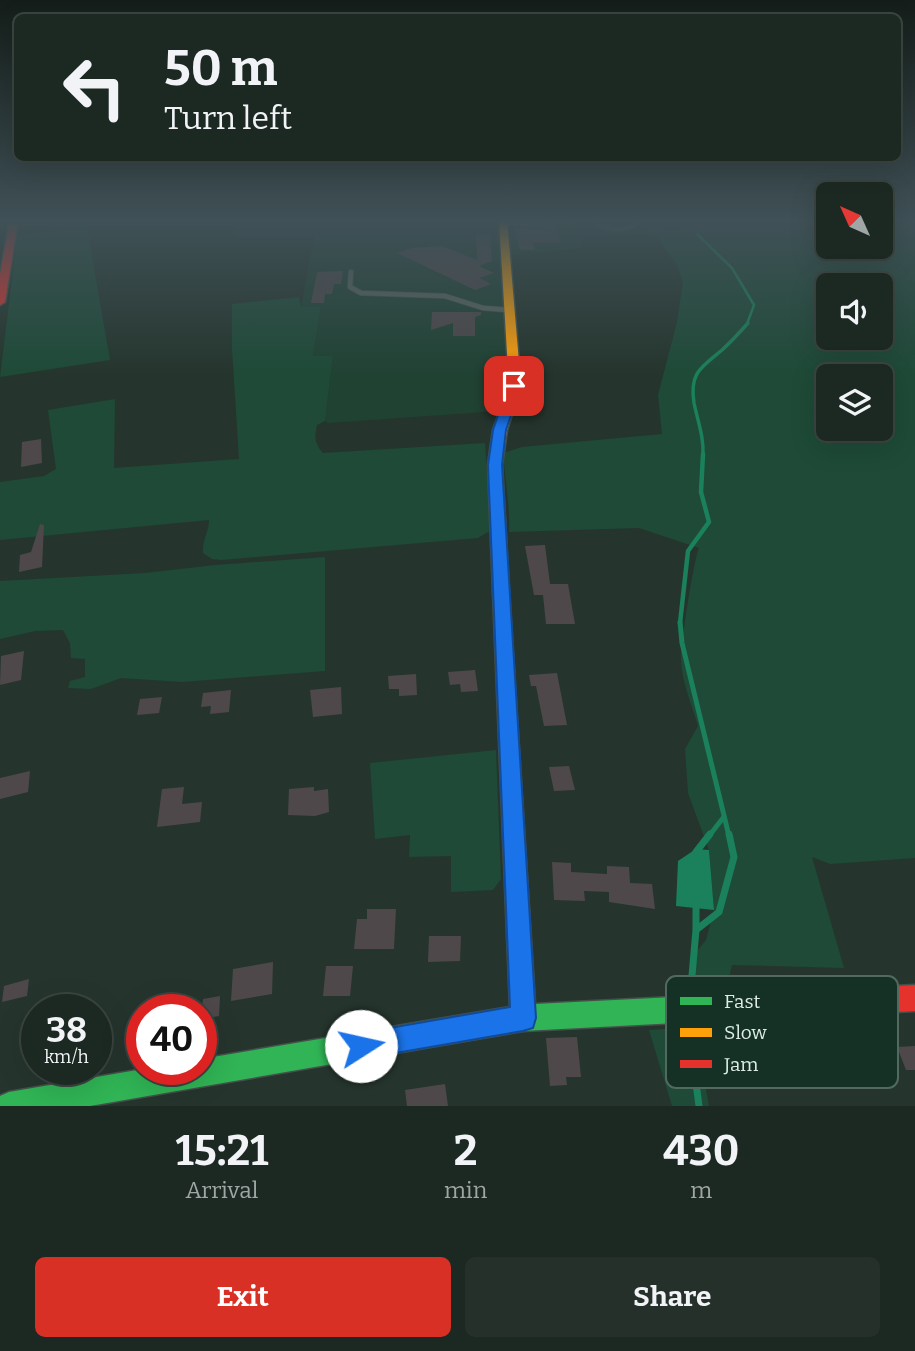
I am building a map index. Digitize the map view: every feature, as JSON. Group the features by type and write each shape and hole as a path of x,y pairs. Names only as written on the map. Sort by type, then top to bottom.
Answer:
{"street":[{"path":"0,302 5,272"},
{"path":"506,272 514,386 500,430 495,465 523,1018"},
{"path":"9,1106 523,1018 666,1011"}],"lane":[{"path":"351,272 350,287 361,293 446,296 483,308 509,310"}],"shaded area":[{"path":"13,272 95,272 110,360 0,377"},
{"path":"308,272 502,272 509,387 498,411 328,423 325,421 333,356 313,356 321,307 301,307"},
{"path":"679,272 915,272 915,858 830,864 812,857 844,968 732,965 730,976 689,976 692,957 706,940 714,910 709,850 688,793 685,749 698,726 681,664 685,619 699,548 639,528 509,532 503,453 522,447 662,434 658,395 677,322 683,282"},
{"path":"299,297 301,307 321,307 313,356 333,356 325,421 317,425 316,434 317,444 323,453 485,443 491,530 478,538 221,560 212,559 203,553 209,520 0,540 0,482 44,476 56,469 48,410 115,399 114,468 239,459 232,304"},
{"path":"325,557 325,671 182,682 121,678 91,689 68,688 70,681 85,677 85,659 71,658 70,643 63,630 35,631 0,639 0,581 145,573"},
{"path":"496,750 501,879 493,890 451,892 451,856 409,857 410,835 375,839 370,763"},
{"path":"696,849 709,850 714,910 676,906 678,861"},
{"path":"666,1029 666,1086 649,1030"},
{"path":"667,1088 706,1088 709,1106 672,1106"}],"building":[{"path":"317,272 343,272 341,284 334,284 332,294 325,294 324,303 311,303"},
{"path":"436,272 494,273 479,278 491,284 475,290"},
{"path":"432,312 481,312 481,315 475,317 475,336 453,336 453,323 431,330"},
{"path":"41,439 42,463 21,467 22,442"},
{"path":"40,524 44,525 42,567 19,572 20,555 31,552"},
{"path":"545,545 550,584 568,584 575,624 546,624 543,595 534,595 525,546"},
{"path":"24,651 21,680 0,685 1,656"},
{"path":"475,670 478,691 461,692 460,684 450,685 448,672"},
{"path":"557,673 567,725 544,726 536,686 531,686 529,675"},
{"path":"416,674 417,695 399,696 399,689 389,689 388,676"},
{"path":"341,687 342,714 313,717 310,690"},
{"path":"231,690 229,712 210,714 211,706 201,707 203,693"},
{"path":"162,697 159,713 137,715 140,699"},
{"path":"569,766 575,790 554,791 549,767"},
{"path":"30,771 28,792 0,799 0,778"},
{"path":"184,787 182,804 202,802 200,822 157,827 162,789"},
{"path":"314,787 314,791 328,789 329,812 315,816 288,815 289,789"},
{"path":"552,862 571,863 571,872 607,874 607,866 629,867 630,883 652,884 655,909 609,902 609,892 584,891 585,901 554,900"},
{"path":"367,909 396,909 394,949 354,949 357,919 367,919"},
{"path":"429,936 461,936 460,961 428,962"},
{"path":"273,962 272,994 231,1001 233,969"},
{"path":"326,966 353,966 350,996 323,996"},
{"path":"29,979 27,994 2,1002 4,986"},
{"path":"220,996 217,1016 217,997"},
{"path":"577,1037 581,1077 566,1077 567,1085 550,1086 546,1038"},
{"path":"915,1046 915,1070 906,1070 898,1047"},
{"path":"445,1084 448,1106 407,1106 405,1090"}],"waterway":[{"path":"734,272 754,305 747,324"},
{"path":"703,454 702,436 694,403 695,377 748,323"},
{"path":"680,623 688,551 709,522 701,492 703,454"},
{"path":"680,623 682,643 729,836"},
{"path":"709,836 723,818"},
{"path":"696,852 710,834"},
{"path":"692,976 696,930 719,912 734,857 729,834"},
{"path":"696,903 696,929"},
{"path":"697,1088 699,1106"}],"traffic: fast":[{"path":"501,592 523,1018"},
{"path":"9,1106 523,1018 666,1011"}],"traffic: slow":[{"path":"501,592 495,465 500,430 515,386 507,272"}],"traffic: jam":[{"path":"0,302 5,272"},
{"path":"898,999 915,998"}],"route":[{"path":"361,1046 523,1018 495,465 500,430 514,386"}]}
